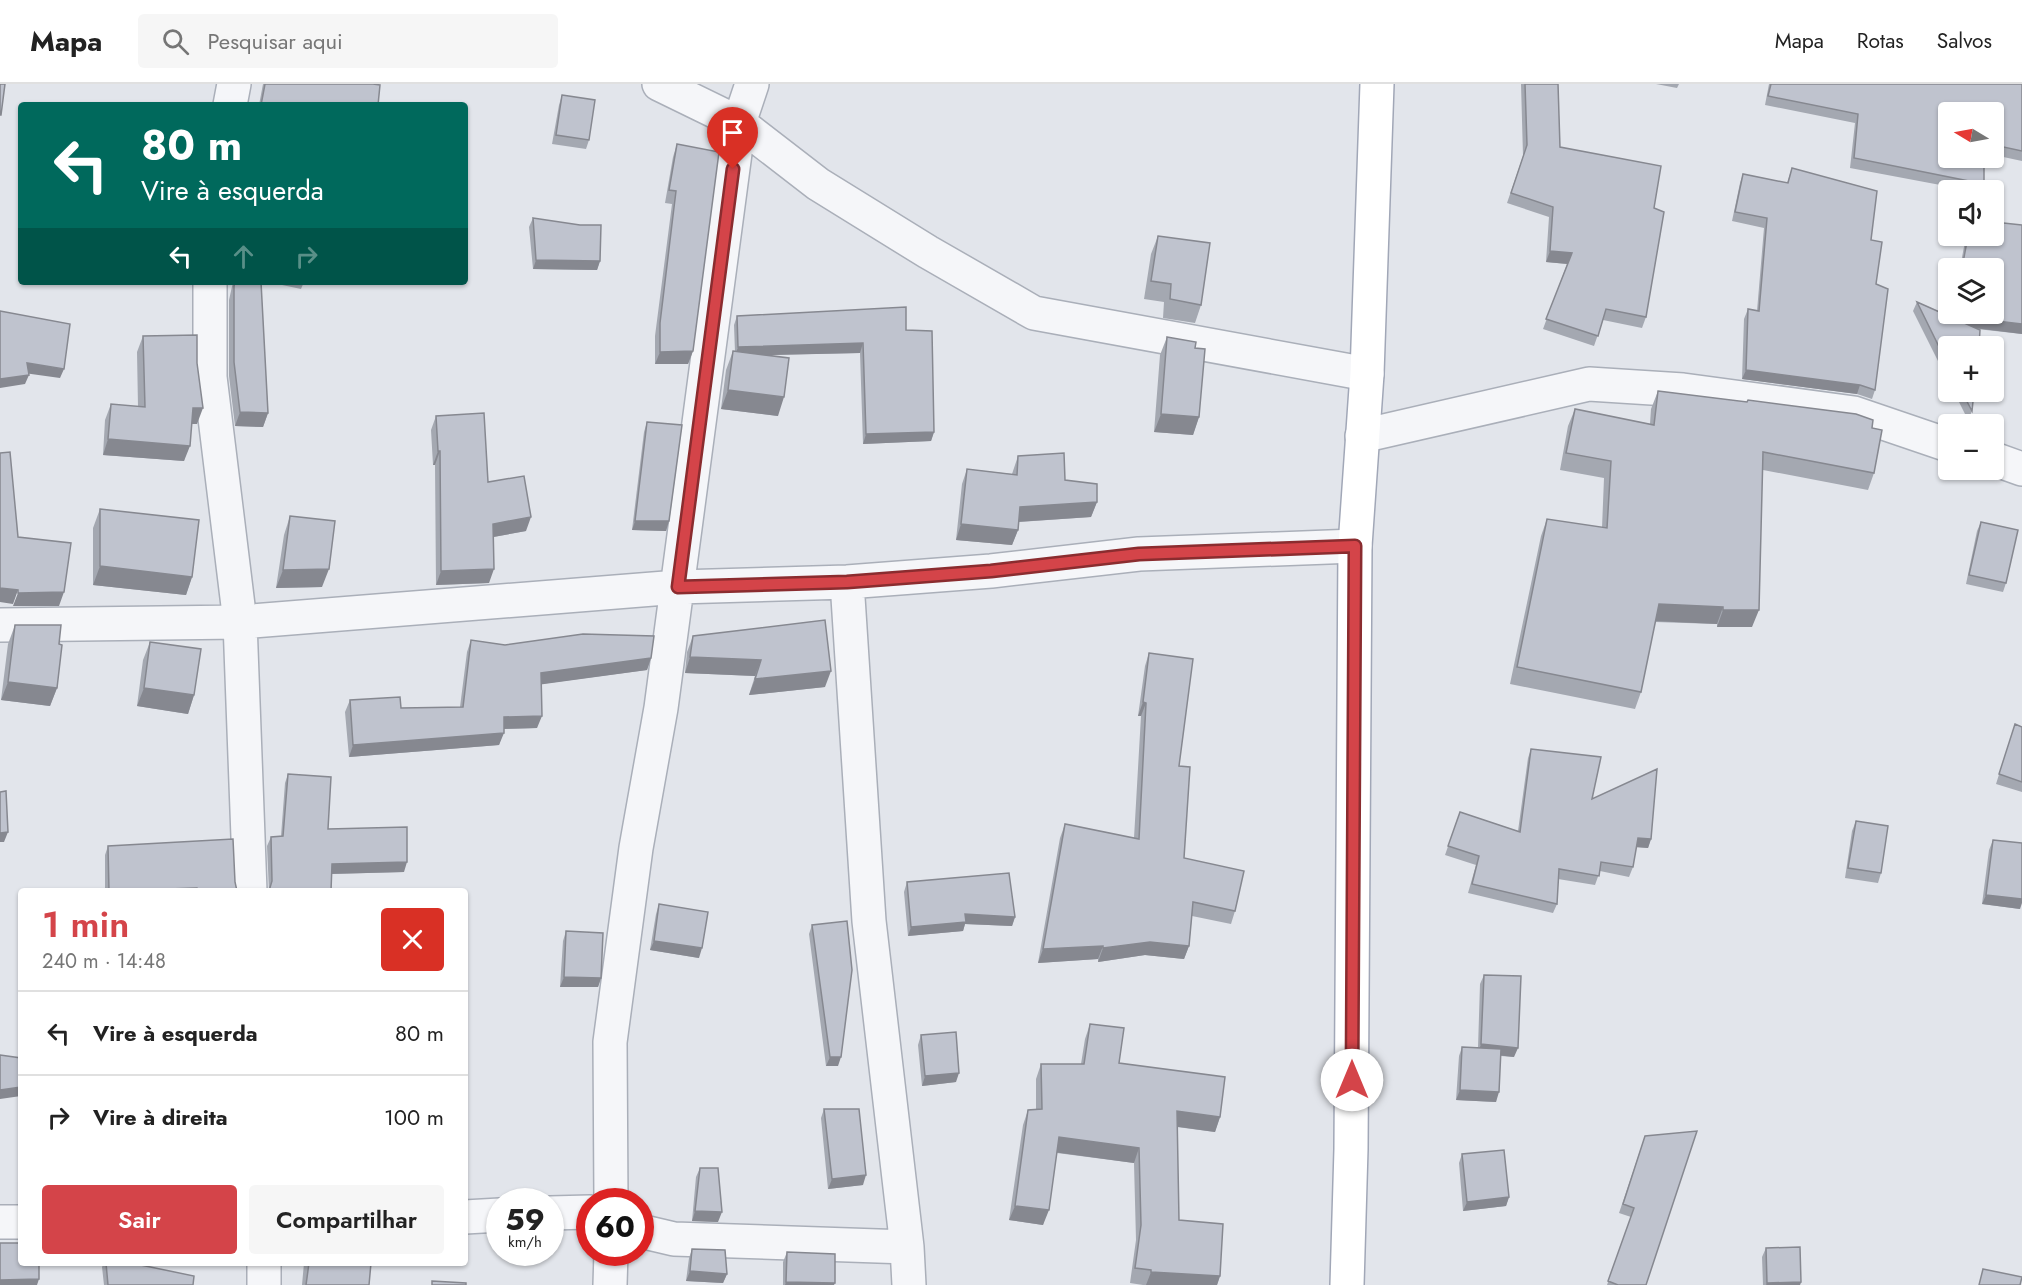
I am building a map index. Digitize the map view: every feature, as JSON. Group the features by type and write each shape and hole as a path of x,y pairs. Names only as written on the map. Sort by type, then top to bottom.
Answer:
{"main road":[{"path":"1347,1285 1351,1149 1355,546 1367,374 1377,84"}],"street":[{"path":"231,102 234,84"},
{"path":"659,84 739,123 818,184 1034,314 1367,374"},
{"path":"611,1188 610,1042 636,848 661,708 678,587 739,123 752,84"},
{"path":"210,285 210,377 240,622 250,888"},
{"path":"1362,436 1588,384 1683,390 1854,413 1938,442"},
{"path":"2004,463 2022,469"},
{"path":"0,625 240,622 678,587 847,582 991,571 1139,554 1355,546"},
{"path":"847,582 869,921 907,1246 909,1285"},
{"path":"468,1217 486,1216"},
{"path":"0,1222 18,1222"},
{"path":"654,1234 674,1239 907,1246"},
{"path":"264,1266 264,1285"},
{"path":"610,1285 611,1266"}],"building":[{"path":"0,84 5,84 1,115 0,115"},
{"path":"265,84 380,85 378,102 262,102"},
{"path":"1525,84 1558,84 1560,147 1661,166 1654,208 1664,212 1646,317 1606,309 1598,336 1546,319 1572,253 1550,251 1553,207 1511,193 1527,145"},
{"path":"1771,84 2022,84 2022,151 2004,147 2004,102 1938,102 1938,168 1984,168 1984,180 1964,180 1854,158 1858,114 1768,96"},
{"path":"562,95 595,100 589,140 556,135"},
{"path":"677,144 719,152 693,351 660,352 660,323 676,191 669,190"},
{"path":"1792,168 1877,191 1871,240 1882,242 1876,284 1888,289 1875,390 1860,385 1746,370 1748,309 1759,311 1767,218 1735,212 1743,174 1788,183"},
{"path":"533,218 580,225 601,225 600,261 536,260"},
{"path":"2004,223 2022,225 2022,324 2004,322 2004,258 1964,258 1966,246 2004,246"},
{"path":"1158,236 1210,243 1201,305 1170,299 1171,284 1151,281"},
{"path":"261,285 268,413 240,412 234,362 234,286"},
{"path":"1917,302 1938,311 1938,324 1966,324 1980,330 1980,336 1938,336 1938,345"},
{"path":"906,307 906,330 932,331 934,432 866,434 863,343 738,347 737,316"},
{"path":"0,311 70,324 64,369 27,363 29,375 0,379"},
{"path":"197,335 197,363 203,408 193,408 190,446 108,439 111,404 145,407 143,336"},
{"path":"1167,337 1196,342 1195,348 1205,349 1199,417 1161,414"},
{"path":"733,351 789,358 784,397 728,390"},
{"path":"1658,391 1856,414 1873,420 1872,428 1882,430 1874,473 1763,452 1759,610 1723,610 1723,607 1659,604 1641,692 1517,667 1547,519 1607,528 1611,461 1566,453 1575,409 1654,425"},
{"path":"1967,402 1973,402 1972,411"},
{"path":"484,413 488,482 524,476 531,517 493,524 494,569 441,571 440,451 438,451 436,416"},
{"path":"647,422 682,425 669,521 635,521"},
{"path":"10,452 18,537 71,543 64,592 18,593 18,590 0,588 0,453"},
{"path":"1064,453 1065,480 1097,484 1097,502 1020,507 1018,530 961,524 967,469 1017,475 1018,456"},
{"path":"100,509 199,520 192,577 100,566"},
{"path":"290,516 335,521 329,569 283,570"},
{"path":"1981,522 2018,530 2006,583 1969,575"},
{"path":"825,620 831,671 755,679 761,660 690,657 693,636"},
{"path":"15,625 61,625 59,644 62,645 57,688 8,682"},
{"path":"583,634 654,636 651,658 541,673 542,716 504,717 504,733 353,745 350,700 400,697 401,708 463,707 471,640 505,645"},
{"path":"150,642 201,649 194,695 144,688"},
{"path":"1149,653 1193,659 1179,766 1190,767 1184,858 1244,871 1235,911 1193,902 1189,946 1150,942 1103,948 1103,946 1043,949 1065,824 1139,839 1146,703 1143,702"},
{"path":"2015,724 2022,727 2022,782 1999,774"},
{"path":"1531,749 1601,757 1592,799 1657,769 1651,839 1638,838 1633,867 1601,862 1599,876 1559,869 1557,904 1472,884 1479,856 1448,846 1460,812 1520,832"},
{"path":"288,774 331,777 328,829 407,827 407,862 332,864 331,888 270,888 272,881 271,837 283,836"},
{"path":"6,791 8,832 0,833 0,792"},
{"path":"1856,821 1888,826 1881,873 1848,868"},
{"path":"233,839 236,888 109,888 108,846"},
{"path":"1993,840 2022,843 2022,899 1986,895"},
{"path":"1009,873 1015,917 965,914 966,922 911,927 907,882"},
{"path":"659,904 708,912 702,948 654,941"},
{"path":"847,921 852,970 841,1057 830,1057 812,925"},
{"path":"566,931 603,933 601,978 564,977"},
{"path":"1484,975 1521,976 1518,1048 1481,1044"},
{"path":"1090,1024 1124,1028 1119,1063 1225,1077 1220,1117 1177,1111 1179,1220 1223,1224 1220,1276 1151,1272 1151,1270 1135,1268 1141,1225 1139,1148 1059,1137 1049,1210 1015,1206 1028,1110 1042,1109 1041,1064 1084,1064"},
{"path":"956,1032 959,1073 925,1076 921,1035"},
{"path":"1462,1047 1501,1049 1499,1092 1460,1090"},
{"path":"0,1055 18,1058 18,1087 0,1090"},
{"path":"824,1109 859,1109 866,1175 832,1179"},
{"path":"1697,1131 1646,1285 1618,1285 1608,1281 1634,1208 1623,1204 1645,1136"},
{"path":"1504,1150 1509,1197 1467,1202 1462,1154"},
{"path":"700,1168 718,1168 722,1212 695,1211"},
{"path":"0,1243 18,1243 18,1266 39,1266 39,1279 0,1280"},
{"path":"1800,1247 1801,1282 1767,1283 1766,1248"},
{"path":"692,1249 725,1250 727,1274 690,1271"},
{"path":"787,1252 835,1254 835,1283 786,1282"},
{"path":"106,1266 146,1266 194,1276 193,1285 108,1285"},
{"path":"309,1266 371,1266 369,1285 306,1285"},
{"path":"1983,1269 2022,1277 2020,1285 1979,1285"},
{"path":"432,1281 466,1283 466,1285 432,1285"}],"route":[{"path":"733,169 678,587 847,582 991,571 1139,554 1355,546 1352,1080"}]}
